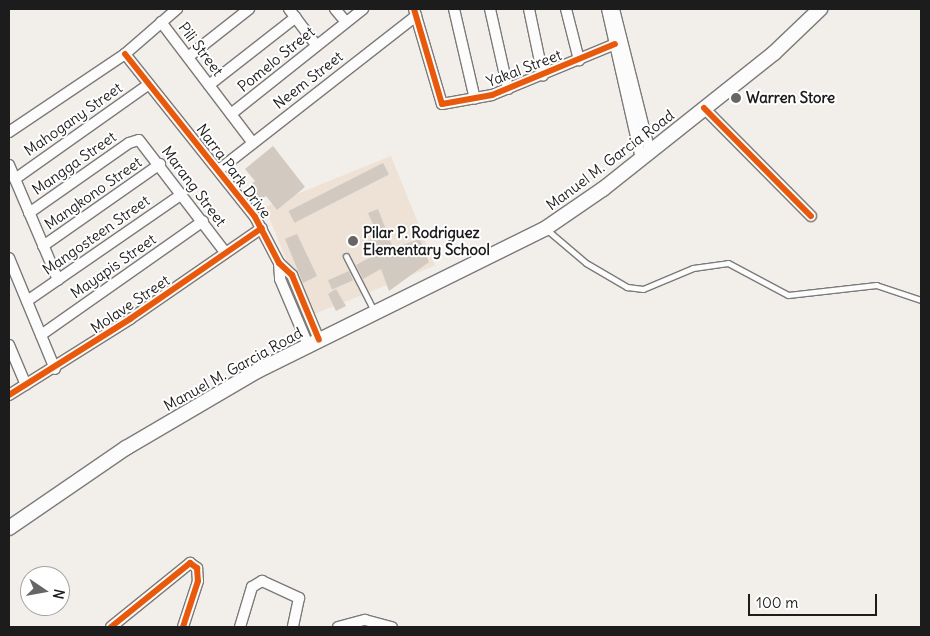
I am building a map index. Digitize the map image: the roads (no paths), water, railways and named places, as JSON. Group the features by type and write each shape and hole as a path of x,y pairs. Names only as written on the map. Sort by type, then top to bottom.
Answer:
{"main road":[{"name":"Manuel M. Garcia Road","path":"9,528 126,448 314,342 546,228 646,155 774,53 820,9"}],"street":[{"path":"9,132 125,54 177,9"},
{"path":"188,57 248,9"},
{"path":"336,9 346,22"},
{"name":"Pomelo Street","path":"231,114 364,9"},
{"path":"454,9 475,99"},
{"path":"490,9 508,89"},
{"path":"529,9 544,76"},
{"path":"566,9 579,60"},
{"path":"607,9 646,155"},
{"path":"614,9 646,155"},
{"name":"Yakal Street","path":"415,12 438,104 475,99 508,89 544,76 615,44"},
{"name":"Neem Street","path":"220,169 415,12"},
{"path":"210,85 293,13 317,46"},
{"name":"Pili Street","path":"162,22 253,142"},
{"name":"Narra Park Drive","path":"125,54 220,169 262,228 279,263 280,279 314,342"},
{"name":"Mahogany Street","path":"15,179 149,84"},
{"path":"704,108 811,216"},
{"name":"Marang Street","path":"137,140 160,164 225,252"},
{"name":"Mangga Street","path":"29,213 137,140"},
{"name":"Mangkono Street","path":"43,246 160,164"},
{"path":"9,165 58,280"},
{"name":"Mangosteen Street","path":"27,301 182,194"},
{"name":"Mayapis Street","path":"41,335 203,222"},
{"name":"Molave Street","path":"9,394 55,369 262,228"},
{"path":"9,258 55,369"},
{"path":"9,345 26,385"},
{"path":"111,627 190,563 197,568 198,581 183,627"},
{"path":"240,627 252,587 262,581 299,598 293,627"},
{"path":"338,627 365,620 392,627"}],"lane":[{"path":"546,228 586,263 627,288 643,289 693,268 728,263 788,295 876,285 921,300"},
{"path":"346,256 375,313"}],"place":[{"name":"Warren Store","path":"736,98"},
{"name":"Pilar P. Rodriguez Elementary School","path":"353,241"}]}
